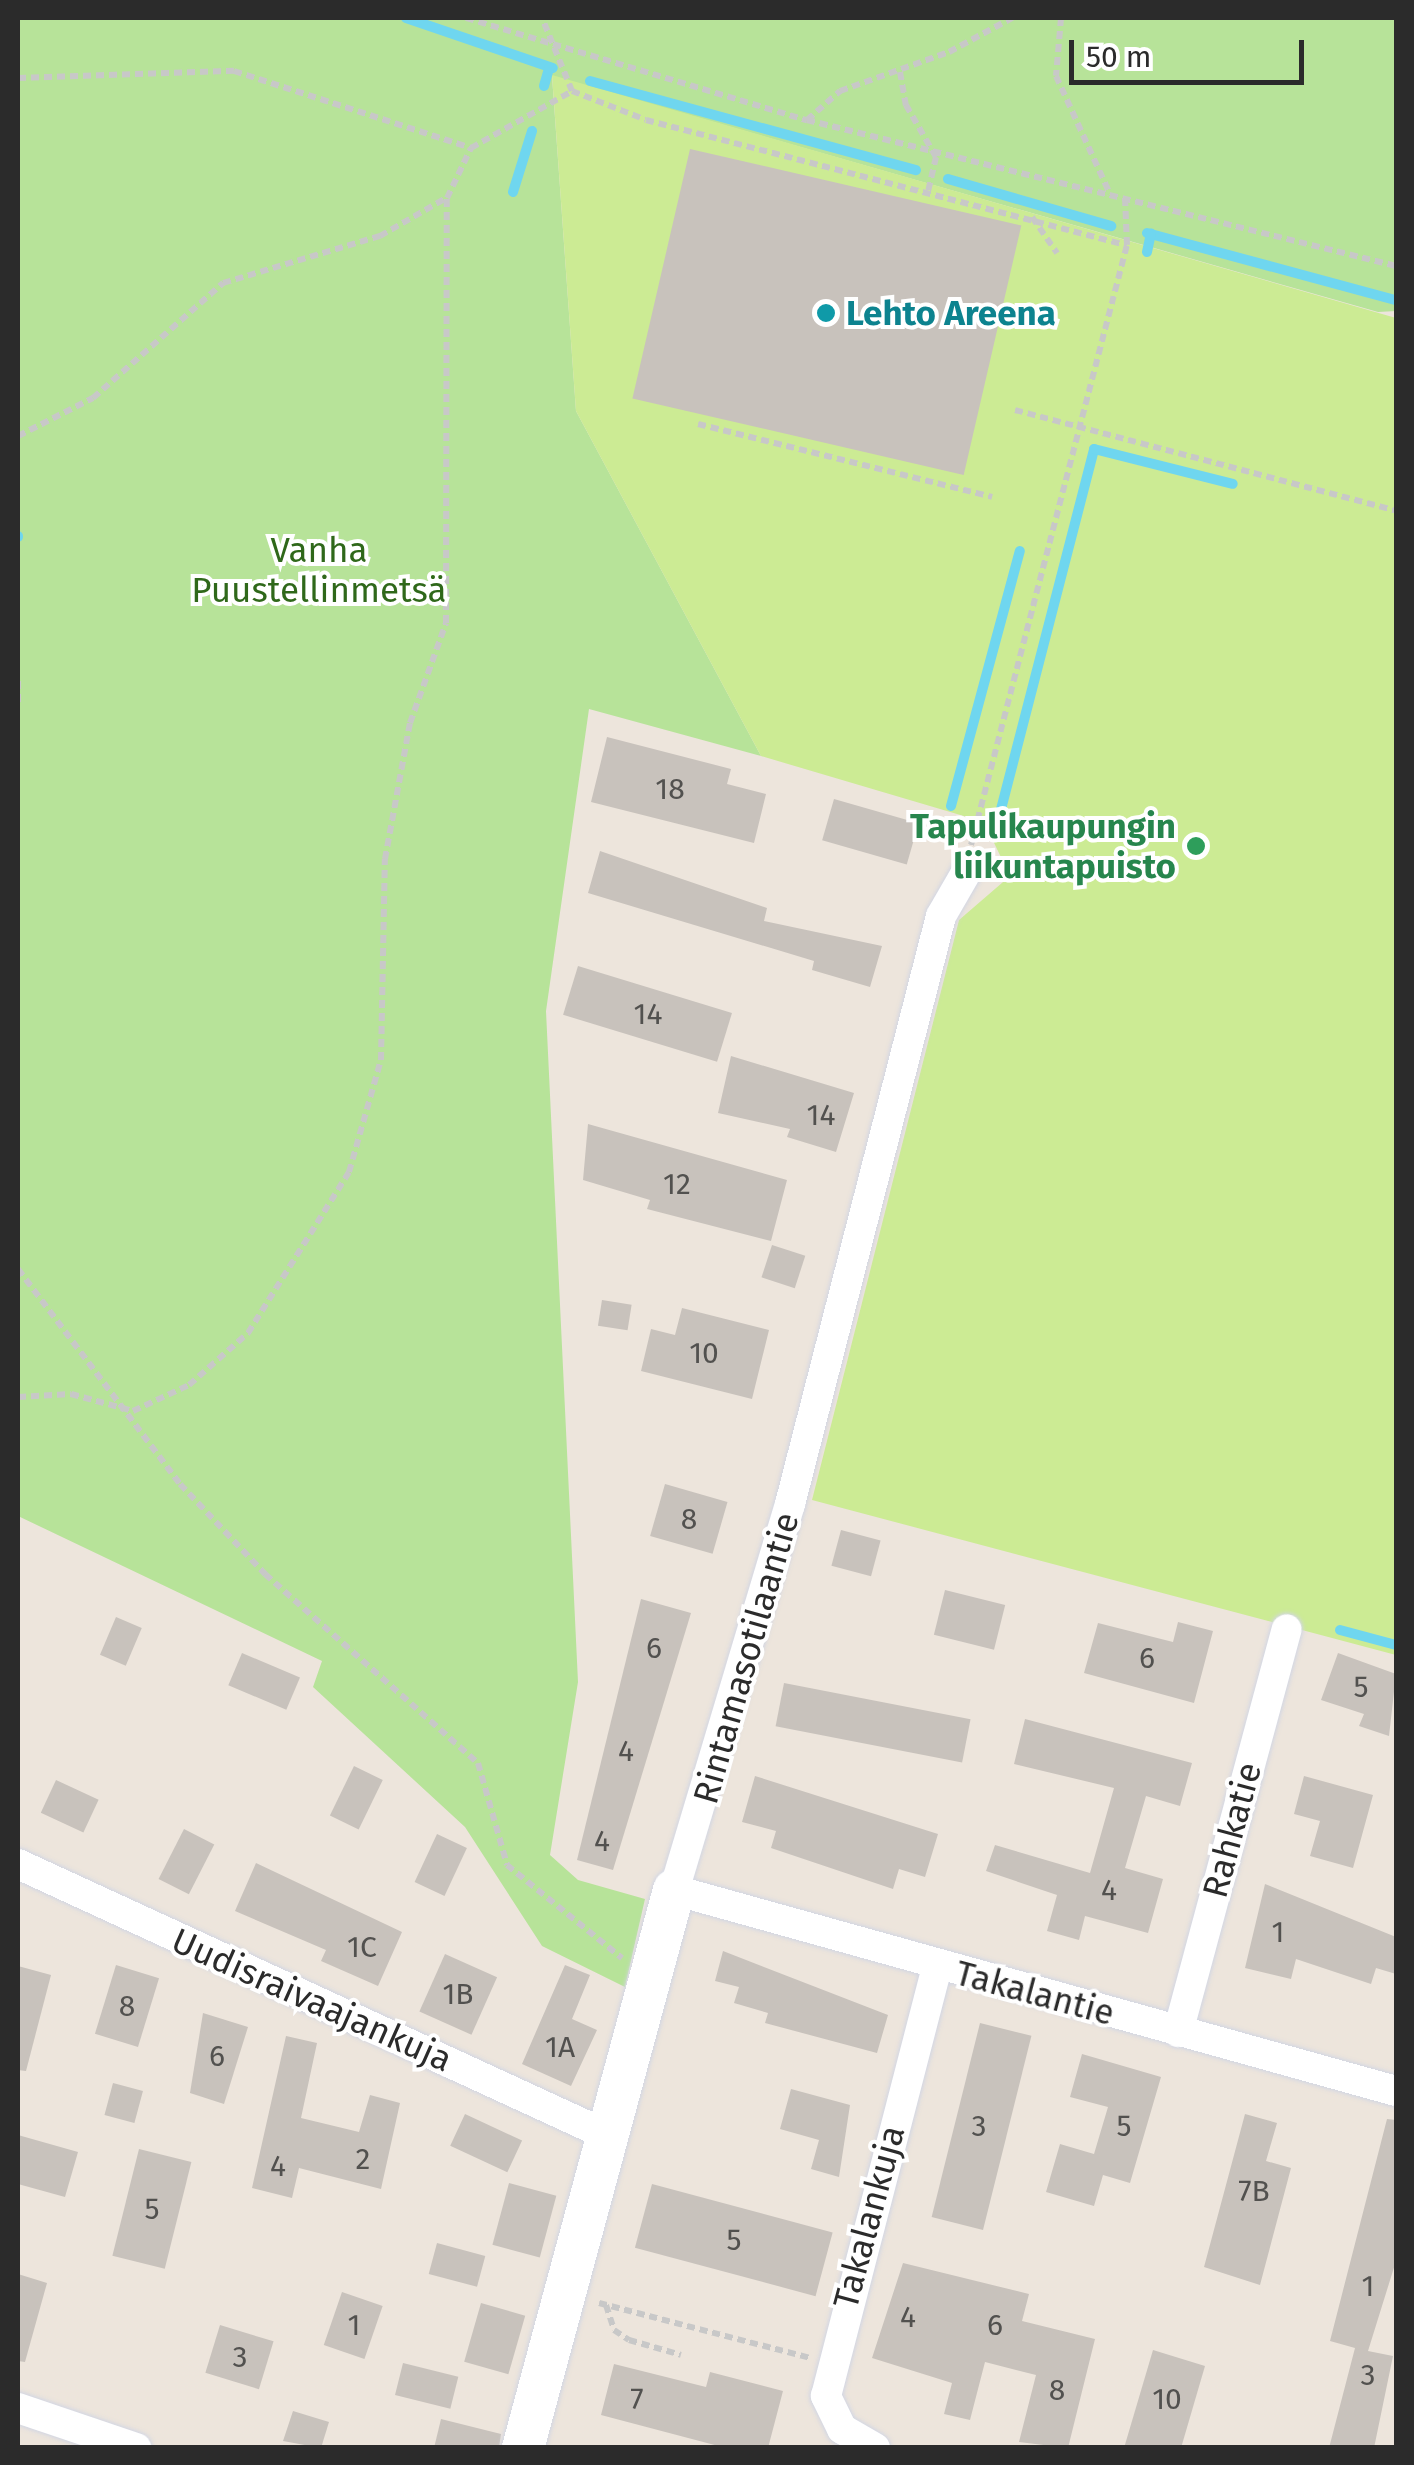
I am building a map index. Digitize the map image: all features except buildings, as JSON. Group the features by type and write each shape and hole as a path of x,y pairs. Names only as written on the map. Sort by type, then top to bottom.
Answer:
{"street":[{"name":"Rintamasotilaantie","path":"523,2448 674,1890 790,1504 941,916 968,871"},
{"name":"Rahkatie","path":"1178,2032 1287,1628"},
{"name":"Uudisraivaajankuja","path":"18,1864 607,2135"},
{"name":"Takalantie","path":"674,1890 1396,2091"},
{"name":"Takalankuja","path":"874,2448 829,2412 830,2363 937,1966"},
{"path":"18,2408 136,2448"}],"path":[{"path":"466,18 561,50 936,157 1110,194 1396,266"},
{"path":"542,18 561,50 572,92"},
{"path":"807,120 840,91 900,72 1012,18"},
{"path":"1061,18 1056,76 1110,194"},
{"path":"18,78 234,71 471,148"},
{"path":"900,72 906,106 936,157 928,191"},
{"path":"18,1397 70,1394 133,1411 218,1359 294,1270 349,1172 381,1060 384,859 410,724 446,623 447,198 471,148 572,92 646,120 1032,217 1127,245"},
{"path":"18,436 93,398 224,284 380,236 447,198"},
{"path":"968,871 1127,245 1125,198"},
{"path":"1032,217 1057,253"},
{"path":"1015,410 1396,511"},
{"path":"698,424 992,496"},
{"path":"18,682 18,705"},
{"path":"18,1270 133,1411 180,1484 266,1574 478,1763 507,1865 634,1965"},
{"path":"564,2294 830,2363"},
{"path":"606,2304 614,2330 652,2352 682,2355"}],"green space":[{"name":"Vanha Puustellinmetsä","path":"18,18 1396,18 1396,311 1378,312 552,76 576,411 761,756 589,709 546,1011 578,1682 550,1855 578,1880 645,1899 625,1987 542,1946 465,1827 313,1687 322,1661 18,1516"},
{"name":"Tapulikaupungin liikuntapuisto","path":"552,75 1396,318 1396,1655 812,1500 959,920 1010,876 984,822 761,756 576,411"}],"waterway":[{"path":"406,18 553,68"},
{"path":"544,86 549,68"},
{"path":"590,81 916,170"},
{"path":"513,192 532,131"},
{"path":"948,179 1111,226"},
{"path":"1147,233 1396,300"},
{"path":"1147,252 1151,233"},
{"path":"999,817 1094,449 1233,484"},
{"path":"951,806 1020,551"},
{"path":"1340,1630 1396,1645"}],"place":[{"name":"Lehto Areena","path":"826,313"},
{"name":"Tapulikaupungin liikuntapuisto","path":"1196,846"}]}
